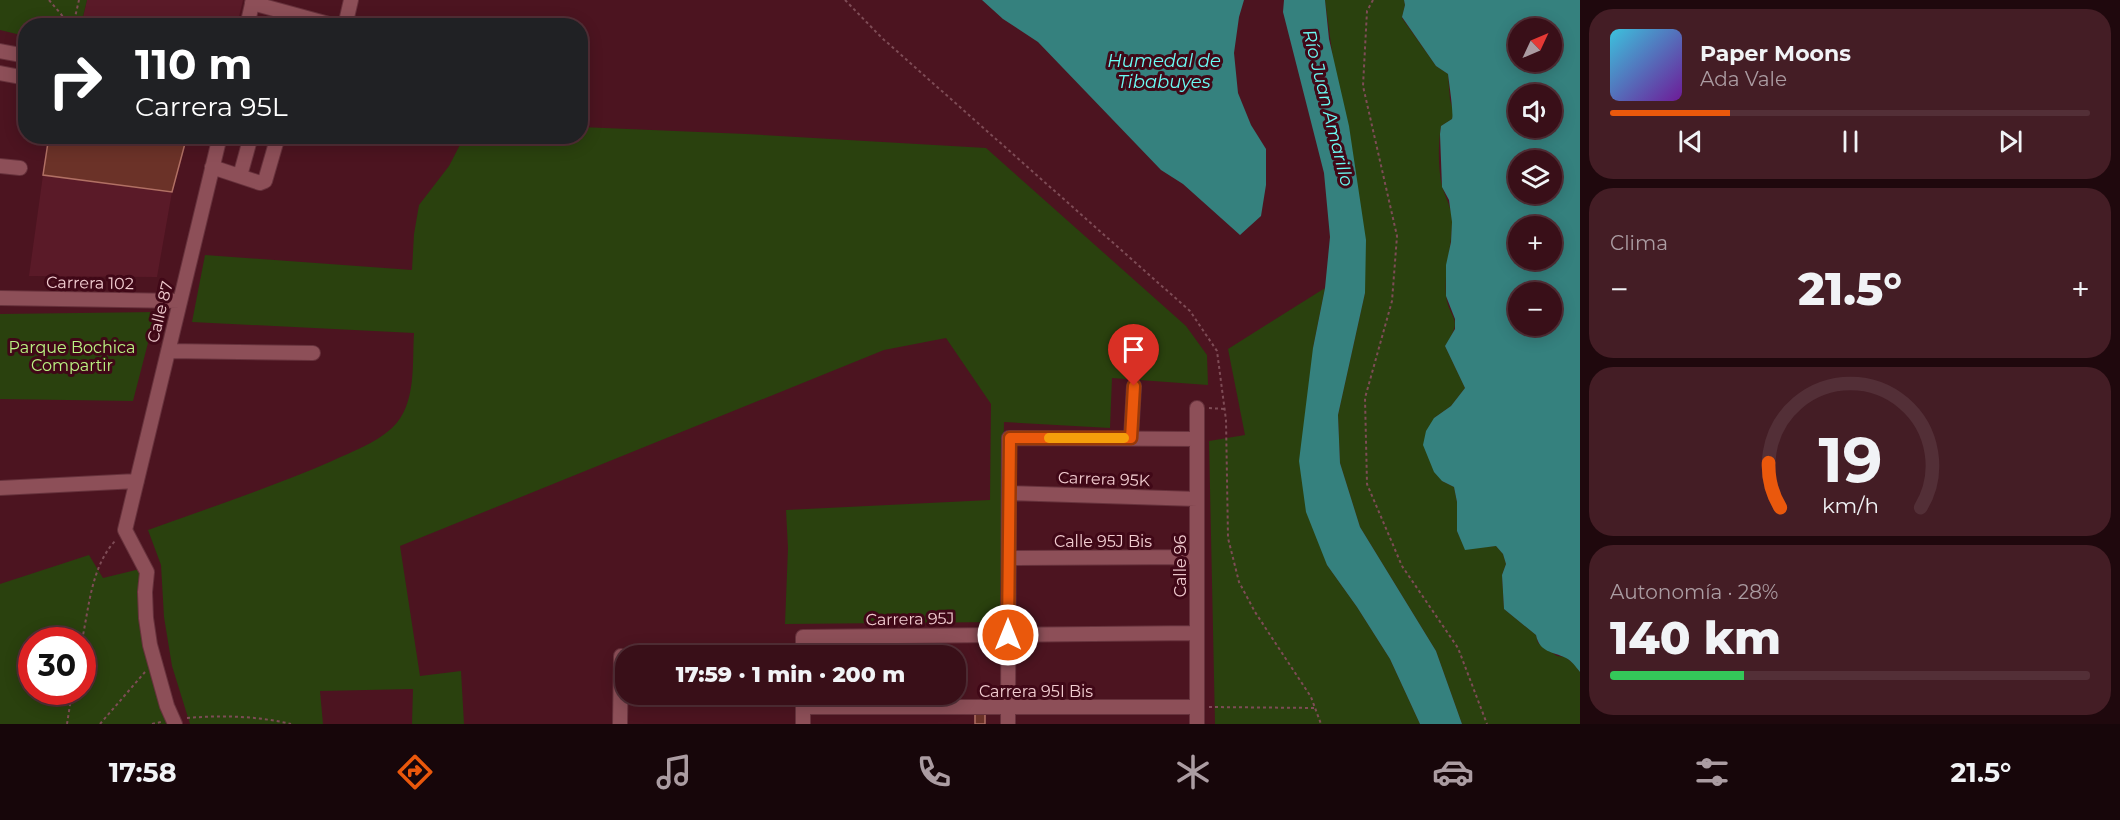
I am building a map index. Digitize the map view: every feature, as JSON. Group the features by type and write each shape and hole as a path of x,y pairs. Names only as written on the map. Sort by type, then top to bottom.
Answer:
{"street":[{"path":"347,18 351,0"},
{"path":"249,18 252,2 308,18"},
{"path":"0,51 18,54"},
{"path":"0,73 18,76"},
{"name":"Calle 87","path":"125,530 218,144"},
{"path":"240,176 249,144"},
{"path":"212,167 260,183 265,181 276,144"},
{"path":"0,166 20,168"},
{"name":"Carrera 102","path":"0,298 180,300"},
{"path":"168,351 313,353"},
{"path":"1131,438 1134,386"},
{"name":"Calle 96","path":"1197,408 1197,724"},
{"path":"1008,724 1010,438 1197,439"},
{"path":"0,488 137,481"},
{"name":"Carrera 95K","path":"1009,493 1197,499"},
{"path":"125,530 147,572 146,618 150,645 174,722"},
{"name":"Calle 95J Bis","path":"1009,558 1197,557"},
{"name":"Carrera 95J","path":"803,645 803,637 1197,633"},
{"path":"620,705 620,724"},
{"path":"803,705 803,724"},
{"name":"Carrera 95I Bis","path":"940,705 1197,707"}],"path":[{"path":"49,0 65,18"},
{"path":"74,18 79,0"},
{"path":"845,0 882,38 1190,311 1217,351 1226,420 1228,538 1239,582 1255,612 1311,697 1321,724"},
{"path":"1373,0 1367,11 1363,86 1397,236 1392,301 1365,398 1367,484 1402,566 1458,648 1487,724"},
{"path":"85,627 97,570 109,547 125,530"},
{"path":"100,724 154,660"},
{"path":"67,724 70,705"},
{"path":"1197,707 1316,708"},
{"path":"152,724 215,716 245,717 291,724"}],"shaded area":[{"path":"87,0 243,0 239,18 83,18"},
{"path":"43,175 172,192 157,277 29,276"}],"green space":[{"path":"0,0 87,0 83,18 18,18 18,34 0,30"},
{"path":"1325,0 1404,0 1402,18 1436,66 1448,74 1450,100 1454,113 1452,119 1441,126 1439,156 1442,186 1452,217 1446,295 1455,324 1445,346 1465,388 1451,406 1434,418 1442,481 1454,487 1457,502 1457,531 1465,549 1496,546 1503,554 1506,564 1502,575 1504,609 1536,635 1538,643 1557,656 1565,657 1580,672 1580,724 1462,724 1436,651 1360,527 1340,463 1338,415 1365,293"},
{"path":"588,127 986,148 1186,326 1207,355 1208,385 1112,378 1110,428 1004,422 1000,622 785,624 788,548 786,510 990,500 991,404 946,338 884,350 400,546 420,676 461,671 464,724 412,724 413,689 320,691 323,724 190,724 172,666 164,617 161,565 148,530 287,480 379,438 392,428 406,408 412,383 414,333 192,322 205,255 412,270 414,234 419,205 449,166 460,144 588,144"},
{"path":"1325,288 1313,348 1327,565 1390,659 1420,724 1215,724 1209,441 1245,435 1228,349"},
{"name":"Parque Bochica Compartir","path":"156,312 133,401 0,399 0,314"},
{"path":"89,555 103,578 144,568 170,724 0,724 0,584"}],"water":[{"name":"Humedal de Tibabuyes","path":"982,0 1244,0 1234,53 1238,93 1251,125 1266,149 1266,185 1261,216 1240,235 1183,184 1161,170 1038,42 1003,19"},
{"name":"Río Juan Amarillo","path":"1284,0 1325,0 1329,39 1349,126 1366,240 1365,293 1338,415 1340,463 1360,527 1436,651 1462,724 1420,724 1390,659 1327,565 1306,512 1299,461 1313,348 1325,288 1330,237 1324,173 1283,12"},
{"path":"1404,0 1580,0 1580,672 1568,659 1547,651 1540,645 1536,635 1504,609 1502,575 1506,564 1503,554 1496,546 1465,550 1457,531 1457,502 1454,487 1442,481 1434,472 1423,445 1426,431 1434,418 1451,406 1465,388 1445,346 1455,329 1455,319 1446,296 1446,265 1452,222 1449,200 1442,187 1440,134 1441,126 1452,119 1452,105 1448,74 1436,66 1402,17"}],"building":[{"path":"48,144 185,144 172,192 43,175"},
{"path":"975,709 985,709 985,724 975,724"}],"slow traffic":[{"path":"1049,438 1124,438"}],"route":[{"path":"1008,635 1010,438 1131,438 1134,386"}]}
